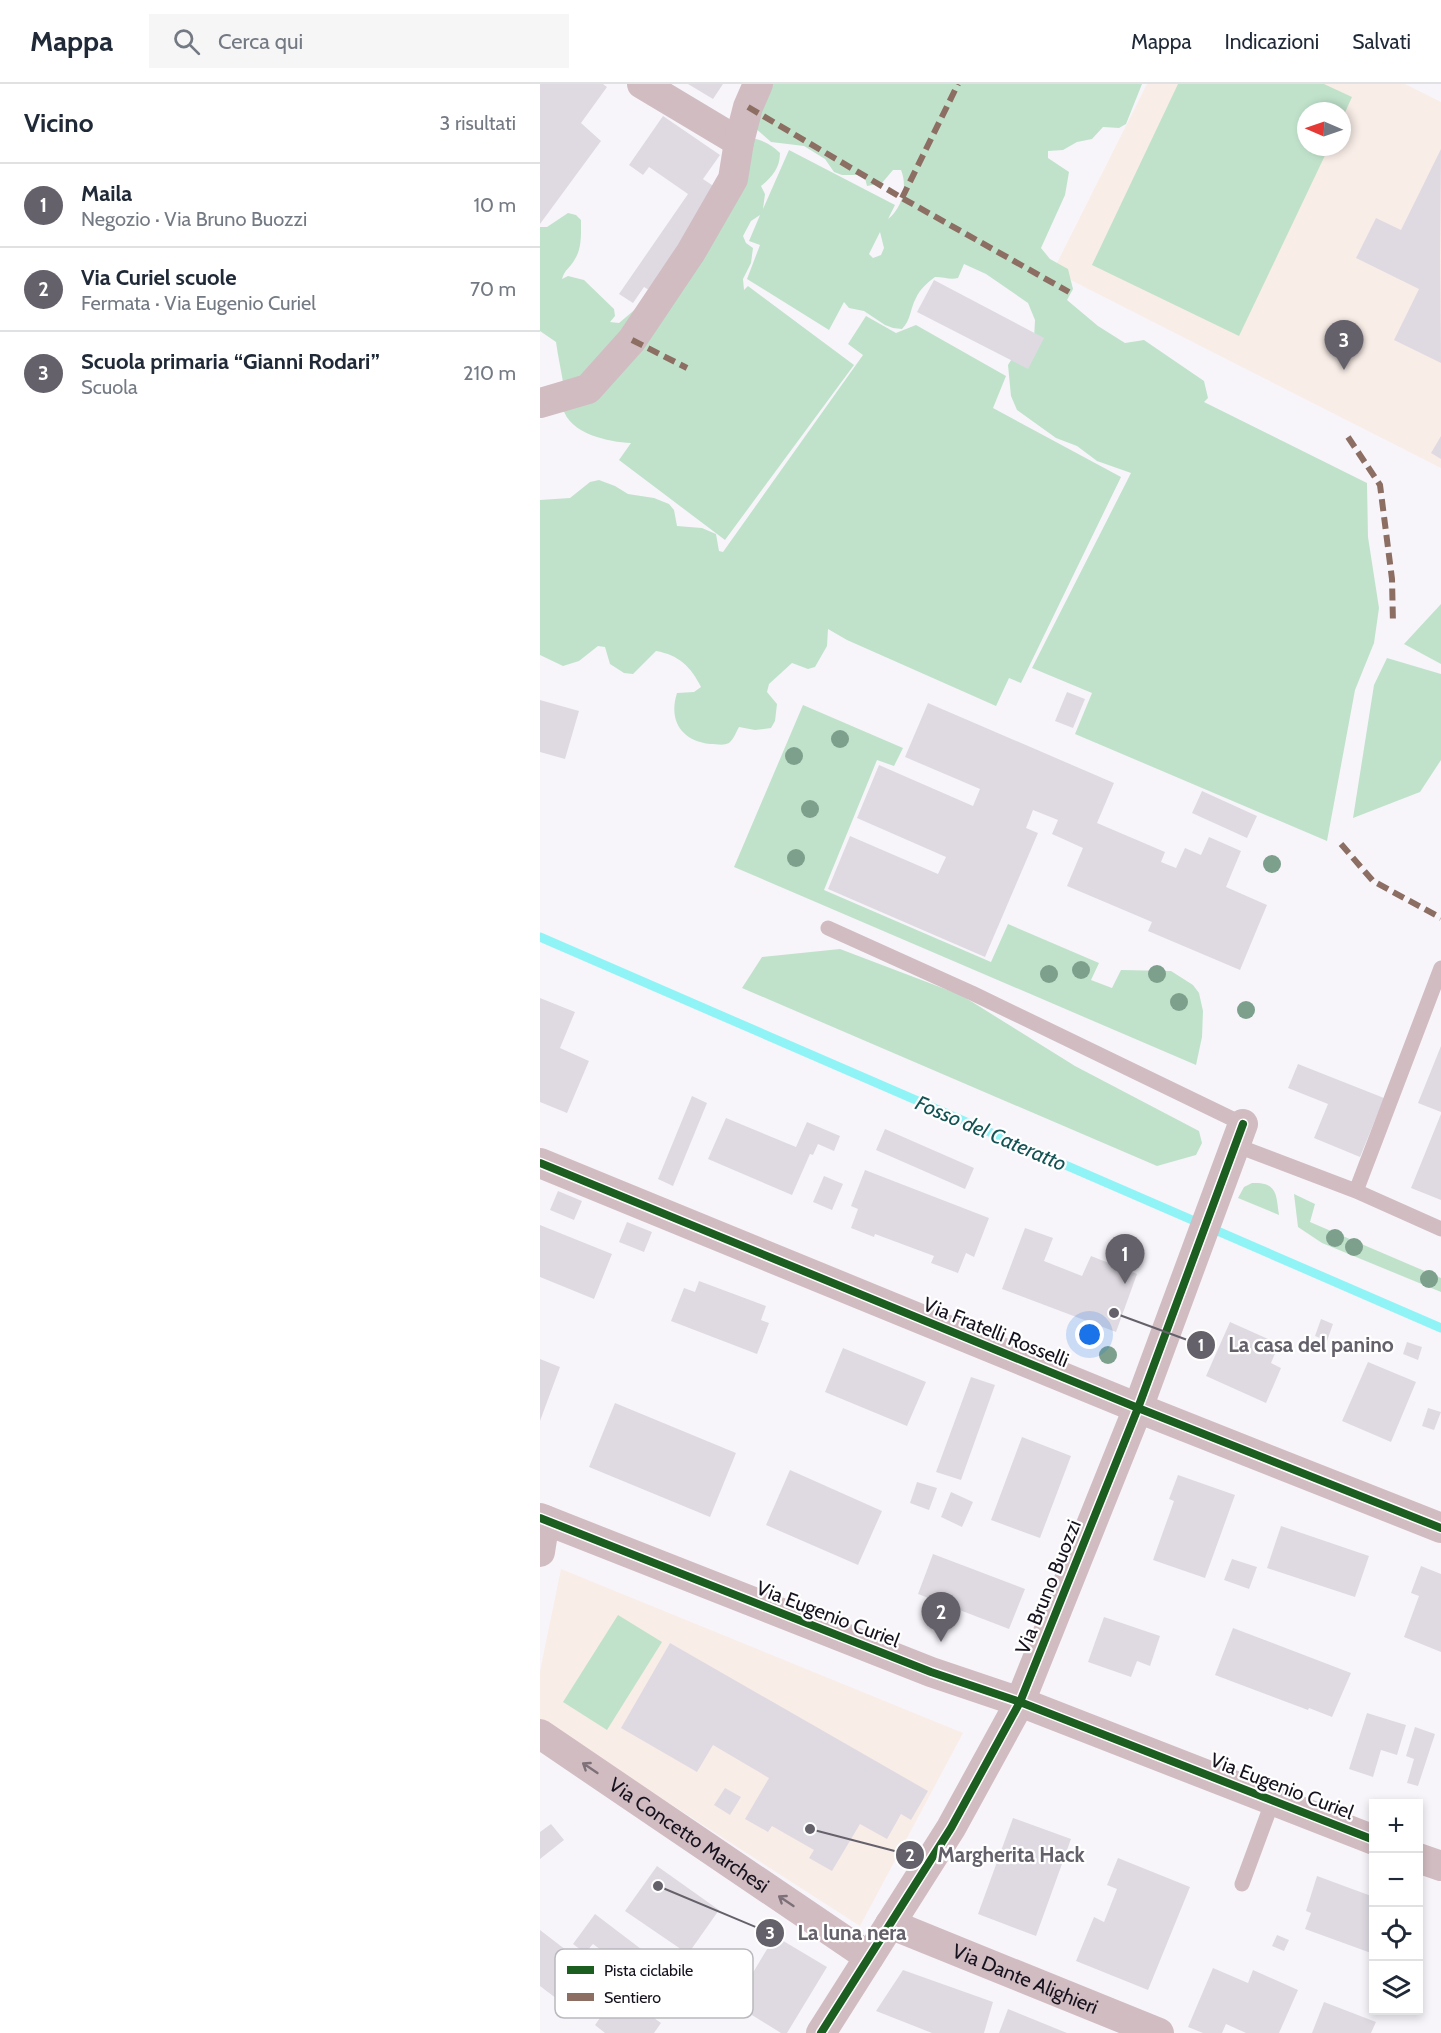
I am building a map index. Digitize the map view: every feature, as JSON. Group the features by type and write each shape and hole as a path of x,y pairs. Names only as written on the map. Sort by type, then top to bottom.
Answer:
{"street":[{"path":"642,84 739,142"},
{"path":"540,403 588,389 632,340 691,252 734,179 739,142 748,107 758,84"},
{"name":"Via Bruno Buozzi","path":"821,2033 951,1828 1020,1702 1138,1408 1239,1134"},
{"name":"Via Fratelli Rosselli","path":"540,1163 1138,1408 1441,1528"},
{"path":"540,1552 543,1519"},
{"name":"Via Eugenio Curiel","path":"543,1519 931,1672 1020,1702 1369,1838"},
{"name":"Via Concetto Marchesi","path":"540,1734 869,1957"},
{"path":"1423,1859 1441,1866"},
{"name":"Via Dante Alighieri","path":"890,1924 1159,2033"}],"lane":[{"path":"828,928 972,993 1239,1134 1441,1229"},
{"path":"1356,1191 1441,968"},
{"path":"1242,1884 1273,1800"}],"shaded area":[{"path":"1147,84 1405,84 1441,102 1441,468 1053,271"},
{"path":"561,1569 963,1733 860,1926 540,1720 540,1671"}],"green space":[{"path":"754,84 1142,84 1126,124 1119,128 1103,127 1092,139 1077,142 1063,150 1048,151 1048,158 1069,172 1065,195 1041,248 1050,259 1068,269 1073,289 1067,300 1098,326 1125,343 1144,340 1204,381 1208,398 1204,402 1367,483 1368,537 1379,608 1374,643 1355,690 1327,841 1075,734 1092,693 1032,668 1131,473 1097,461 1077,446 1056,438 1017,410 1011,396 1008,365 1013,357 1034,339 1035,320 1028,303 986,274 964,264 958,278 935,277 920,292 902,329 885,325 864,311 849,308 844,302 829,330 747,279 760,245 749,241 760,215 751,221 743,236 746,243 753,248 751,263 743,279 744,290 748,286 854,365 725,540 619,460 631,443 591,435 573,424 567,417 563,408 564,389 556,342 540,331 540,227 547,227 568,213 576,215 581,220 579,250 562,279 568,276 584,280 614,309 615,316 610,322 619,323 651,296 721,176 751,138 767,143 780,153 775,172 761,186 765,194 763,209 789,150 895,205 888,219 897,209 904,190 901,170 893,170 882,183 867,186 865,178 858,175 842,175 834,172 825,159 804,146 771,142 754,127","holes":["880,232 884,248 881,255 873,258 869,254"]},
{"path":"1178,84 1324,84 1352,97 1350,102 1297,102 1297,156 1325,156 1239,336 1092,265"},
{"path":"866,316 896,333 916,325 1006,376 993,408 1121,477 1021,683 1009,678 996,706 847,640 828,629 827,646 815,667 808,669 792,663 769,684 767,692 777,704 775,721 771,728 755,730 739,727 729,743 720,745 692,739 685,734 676,721 674,712 677,693 694,692 701,687 693,674 678,659 656,651 633,674 624,673 610,664 605,647 598,646 579,661 563,666 540,655 540,500 570,498 590,482 599,480 628,494 654,498 669,504 674,510 677,526 702,528 716,534 719,551 723,552 863,355 848,344"},
{"path":"1441,604 1441,664 1404,644"},
{"path":"1387,658 1441,674 1441,760 1420,792 1353,818 1374,685"},
{"path":"803,705 903,748 894,766 877,760 824,890 991,962 1008,924 1099,963 1091,980 1112,988 1121,970 1171,971 1193,985 1199,993 1203,1011 1202,1037 1196,1065 734,867"},
{"path":"840,949 961,995 1075,1066 1199,1131 1202,1143 1196,1155 1157,1166 742,988 762,957"},
{"path":"1252,1183 1261,1183 1271,1187 1276,1196 1279,1215 1238,1198 1244,1187"},
{"path":"1294,1194 1315,1204 1310,1222 1441,1278 1441,1292 1322,1243 1298,1227"},
{"path":"618,1615 662,1642 607,1730 563,1702"}],"building":[{"path":"540,84 603,84 607,87 581,123 601,141 540,224"},
{"path":"688,84 723,84 713,99"},
{"path":"663,116 720,155 703,179 721,191 652,292 644,287 633,303 619,294 688,194 649,167 643,175 629,165"},
{"path":"1441,149 1441,363 1394,340 1419,289 1356,258 1376,218 1401,230"},
{"path":"934,280 1044,338 1028,369 917,312"},
{"path":"1441,436 1441,459 1431,453"},
{"path":"1067,692 1085,699 1073,728 1055,721"},
{"path":"540,700 579,711 565,759 540,752"},
{"path":"928,703 1114,783 1097,823 1165,852 1161,862 1176,868 1185,848 1201,855 1209,837 1241,851 1226,887 1267,905 1240,970 1148,931 1152,922 1067,886 1083,848 1052,834 1058,820 1033,810 1026,828 1038,833 985,957 828,889 850,836 938,874 946,857 857,818 879,765 973,806 980,789 905,757"},
{"path":"1202,791 1257,816 1247,838 1192,813"},
{"path":"540,998 575,1012 560,1048 589,1061 567,1113 540,1102"},
{"path":"1441,1046 1441,1112 1418,1103"},
{"path":"1298,1064 1384,1098 1360,1157 1314,1138 1328,1104 1288,1088"},
{"path":"692,1096 707,1103 673,1186 658,1179"},
{"path":"1441,1114 1441,1200 1411,1188"},
{"path":"726,1118 796,1147 807,1122 840,1136 834,1151 818,1144 813,1155 810,1154 792,1195 708,1159"},
{"path":"885,1129 974,1168 965,1189 876,1150"},
{"path":"865,1170 989,1218 974,1257 966,1253 958,1273 931,1263 934,1256 875,1234 874,1237 851,1228 858,1209 851,1206"},
{"path":"824,1176 843,1184 832,1210 813,1202"},
{"path":"558,1191 582,1201 574,1220 550,1210"},
{"path":"627,1222 652,1232 644,1252 619,1242"},
{"path":"540,1225 612,1254 594,1299 540,1277"},
{"path":"1025,1228 1053,1238 1044,1261 1082,1276 1091,1256 1137,1274 1116,1332 1002,1289"},
{"path":"699,1281 766,1306 761,1320 769,1323 757,1354 671,1321 684,1288 695,1292"},
{"path":"1321,1319 1333,1324 1327,1341 1315,1336"},
{"path":"1230,1322 1279,1344 1271,1363 1281,1368 1266,1403 1206,1376"},
{"path":"1407,1342 1422,1347 1418,1360 1403,1354"},
{"path":"843,1348 926,1382 907,1426 825,1392"},
{"path":"540,1359 560,1367 540,1421"},
{"path":"1368,1362 1416,1382 1391,1442 1342,1421"},
{"path":"971,1377 995,1385 961,1480 936,1472"},
{"path":"615,1403 736,1453 710,1517 589,1467"},
{"path":"1428,1408 1441,1412 1434,1430 1422,1426"},
{"path":"1022,1437 1071,1456 1040,1538 991,1520"},
{"path":"790,1470 882,1511 858,1565 766,1525"},
{"path":"1178,1475 1235,1495 1205,1578 1153,1560 1174,1501 1169,1499"},
{"path":"917,1482 937,1488 929,1510 910,1503"},
{"path":"951,1492 973,1502 962,1527 941,1517"},
{"path":"1281,1526 1369,1556 1355,1597 1267,1568"},
{"path":"933,1554 1025,1589 1009,1629 918,1594"},
{"path":"1232,1559 1257,1567 1249,1589 1224,1580"},
{"path":"1421,1566 1441,1574 1441,1652 1404,1637 1419,1596 1411,1593"},
{"path":"1104,1617 1160,1636 1150,1666 1137,1661 1131,1677 1088,1662"},
{"path":"1233,1628 1351,1673 1332,1717 1215,1675"},
{"path":"670,1643 928,1791 911,1820 901,1814 887,1839 860,1824 832,1871 809,1858 814,1850 772,1826 768,1832 745,1819 769,1778 713,1745 697,1772 621,1728"},
{"path":"1367,1713 1406,1725 1397,1755 1381,1750 1373,1777 1349,1769"},
{"path":"1415,1727 1435,1734 1418,1786 1407,1783 1414,1759 1406,1756"},
{"path":"725,1788 741,1797 730,1815 714,1805"},
{"path":"1013,1818 1071,1839 1036,1936 978,1914"},
{"path":"551,1824 564,1840 540,1859 540,1832"},
{"path":"1118,1858 1190,1887 1148,1990 1076,1961 1094,1917 1104,1922 1117,1889 1107,1885"},
{"path":"657,1866 719,1910 692,1949 681,1949 625,1911"},
{"path":"1317,1876 1369,1895 1369,1952 1305,1929 1311,1913 1306,1911"},
{"path":"595,1914 641,1949 600,1949 593,1944 589,1949 580,1949 573,1944"},
{"path":"540,1930 565,1949 555,1949 555,1997 540,1986"},
{"path":"1277,1935 1289,1940 1284,1951 1272,1946"},
{"path":"775,1936 827,1967 787,2033 781,2033 753,2016 753,1972"},
{"path":"1213,1968 1248,1983 1253,1970 1298,1990 1279,2033 1246,2033 1226,2024 1222,2033 1203,2033 1188,2027"},
{"path":"903,1970 993,2002 984,2033 932,2033 876,2011"},
{"path":"1324,2002 1376,2022 1371,2033 1312,2033"},
{"path":"1008,2009 1067,2033 999,2033"},
{"path":"600,2018 654,2018 661,2023 654,2033 605,2033 595,2025"}],"waterway":[{"name":"Fosso del Cateratto","path":"540,937 1441,1328"}],"marked path":[{"path":"902,198 958,84"},
{"path":"748,107 902,198 1069,292"},
{"path":"632,340 687,368"},
{"path":"1348,437 1380,485 1392,579 1393,624"},
{"path":"1341,844 1373,881 1441,918"}],"cycle path":[{"path":"821,2033 951,1828 1020,1702 1138,1408 1243,1124"},
{"path":"540,1163 1138,1408 1441,1528"},
{"path":"540,1518 931,1672 1020,1702 1369,1838"}],"place":[{"name":"Scuola primaria “Gianni Rodari”","path":"1344,370"},
{"name":"Maila","path":"1125,1284"},
{"name":"La casa del panino","path":"1114,1313"},
{"name":"Via Curiel scuole","path":"941,1642"},
{"name":"Margherita Hack","path":"810,1829"},
{"name":"La luna nera","path":"658,1886"}]}
